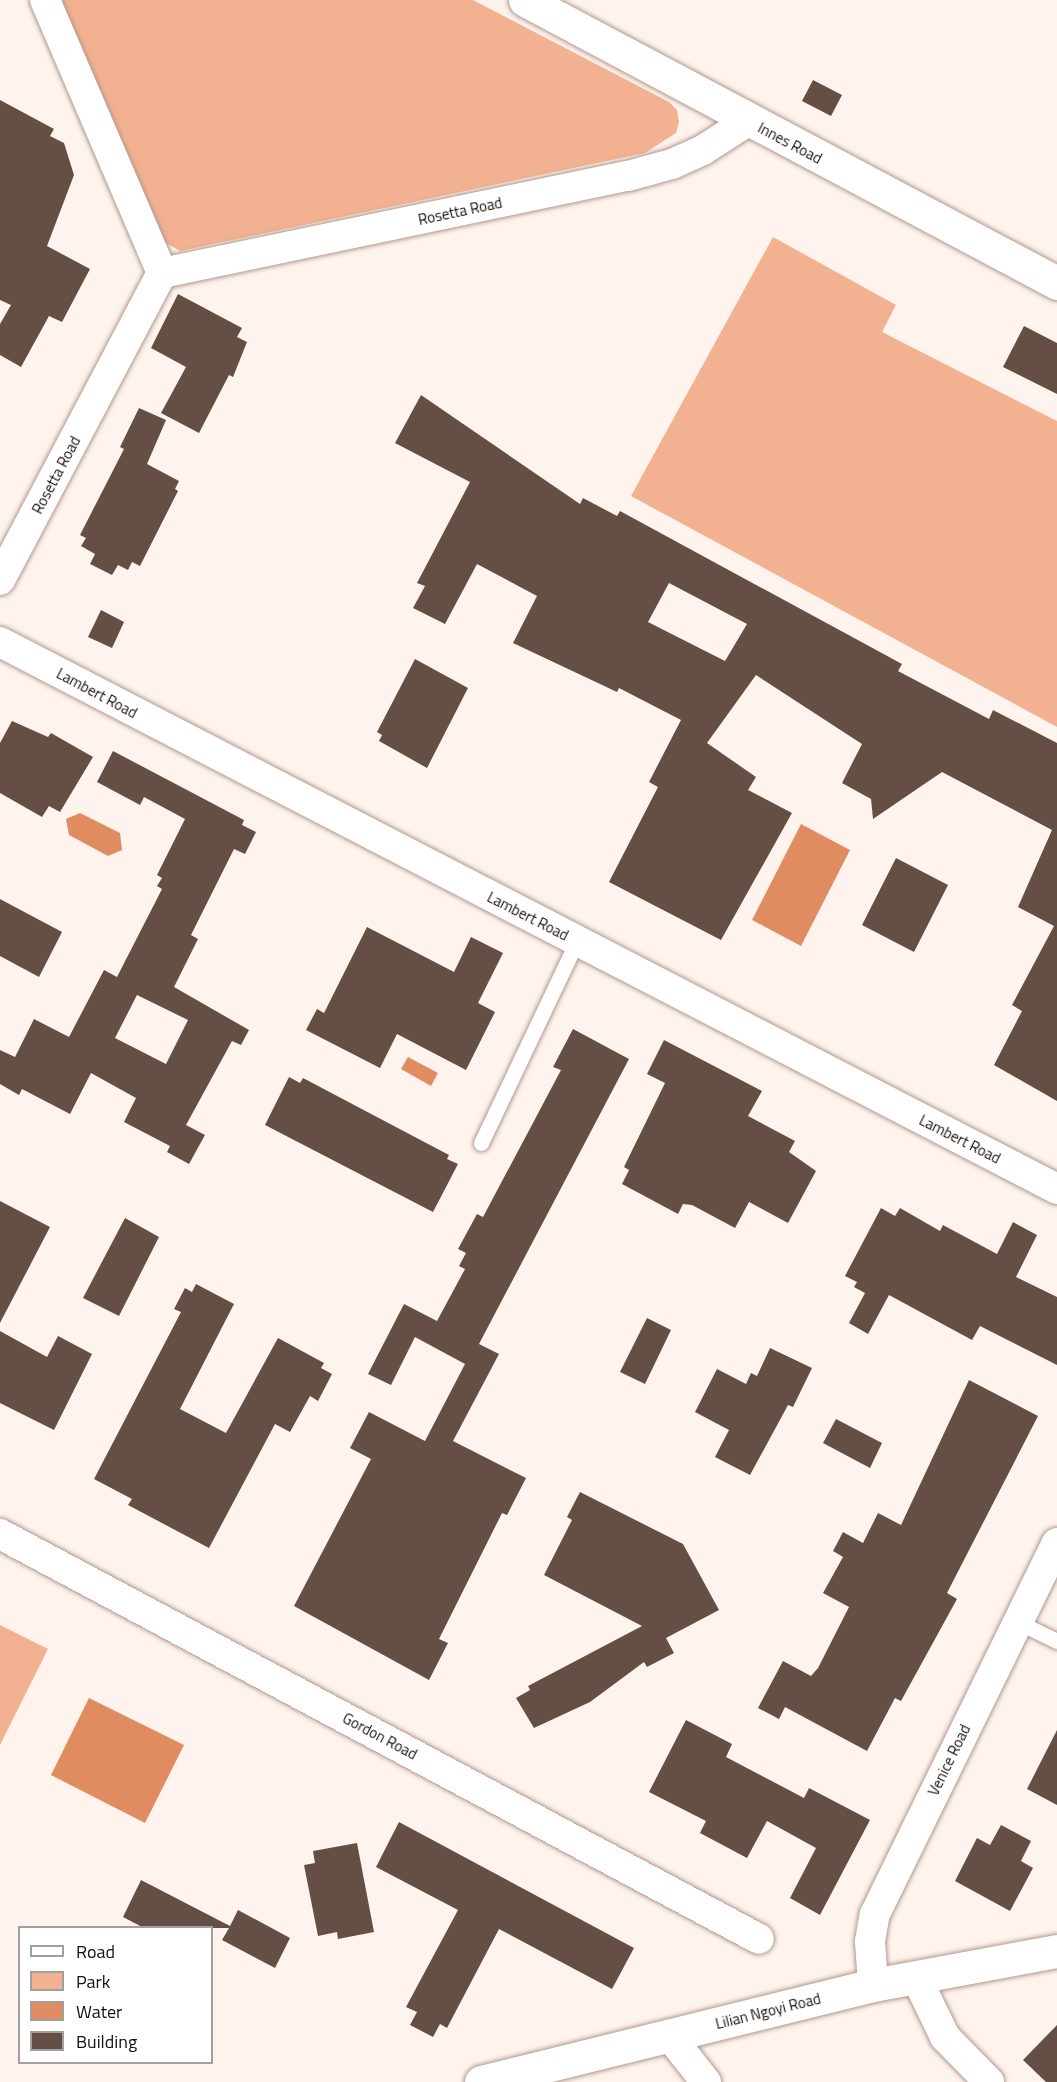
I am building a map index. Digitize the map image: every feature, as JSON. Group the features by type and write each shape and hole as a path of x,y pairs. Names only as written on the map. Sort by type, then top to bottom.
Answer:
{"street":[{"path":"45,0 162,273"},
{"name":"Innes Road","path":"525,0 645,61 748,121 1057,284"},
{"name":"Rosetta Road","path":"0,580 162,273 628,176 693,154 748,121"},
{"name":"Lambert Road","path":"0,642 1057,1189"},
{"name":"Gordon Road","path":"0,1534 759,1939"},
{"name":"Venice Road","path":"873,1985 870,1941 875,1914 1016,1621 1057,1543"},
{"name":"Lilian Ngoyi Road","path":"481,2082 873,1985 917,1979 1057,1951"},
{"path":"917,1979 945,2037 989,2082"},
{"path":"669,2036 706,2082"}],"lane":[{"path":"481,1143 577,941"},
{"path":"1016,1621 1057,1641"}],"green space":[{"path":"58,0 473,0 669,102 677,110 679,122 676,133 645,153 180,251 159,239"},
{"path":"773,237 896,305 882,332 1057,421 1057,727 631,496"},
{"path":"0,1625 48,1649 0,1745"}],"water":[{"path":"80,813 120,833 122,850 108,856 69,835 66,819"},
{"path":"801,824 850,850 801,946 752,920"},
{"path":"408,1057 438,1073 431,1086 401,1069"},
{"path":"89,1698 184,1745 145,1823 51,1775"}],"building":[{"path":"813,80 842,95 831,116 802,101"},
{"path":"0,100 54,129 50,136 64,143 74,175 47,246 90,269 62,322 49,316 21,367 0,355 0,324 11,305 0,300"},
{"path":"178,294 242,328 237,337 247,342 233,377 229,375 199,433 161,413 186,367 151,348"},
{"path":"1024,326 1057,343 1057,394 1003,367"},
{"path":"421,395 580,504 583,498 617,516 620,511 902,664 898,671 989,719 993,710 1057,743 1057,1101 994,1065 1022,1011 1012,1005 1054,926 1018,907 1052,830 942,772 873,819 871,799 842,783 862,744 756,675 707,743 756,777 748,790 792,813 721,940 609,882 658,787 649,782 681,720 619,688 617,692 513,643 537,596 477,564 445,624 413,608 425,586 417,583 470,482 395,443","holes":["669,583 747,624 725,661 648,622"]},
{"path":"139,408 166,420 147,464 179,481 175,489 178,491 140,566 132,562 128,570 118,565 112,575 90,564 95,554 81,546 86,538 80,535 124,449 120,447"},
{"path":"101,610 124,622 112,648 88,637"},
{"path":"415,659 468,688 427,768 379,741 382,735 377,732"},
{"path":"12,721 48,737 51,733 93,757 60,812 49,806 42,817 0,793 0,743"},
{"path":"113,751 244,820 242,825 256,832 245,854 234,849 191,935 198,939 174,987 249,1030 241,1045 232,1041 186,1125 205,1135 189,1164 167,1152 170,1146 124,1122 136,1098 91,1073 70,1114 22,1089 19,1095 0,1084 0,1050 15,1057 34,1019 69,1037 104,970 117,977 162,889 157,886 162,878 157,875 185,819 144,797 140,805 97,782","holes":["137,995 188,1020 166,1064 115,1038"]},
{"path":"896,858 948,885 914,952 862,925"},
{"path":"0,899 62,932 39,977 0,956"},
{"path":"367,927 454,972 471,937 503,953 478,1003 495,1012 466,1070 397,1034 380,1068 306,1030 317,1009 324,1013"},
{"path":"573,1029 629,1059 479,1344 499,1354 453,1441 526,1478 507,1515 502,1513 439,1639 448,1643 429,1680 294,1606 371,1459 350,1448 369,1412 425,1441 465,1364 415,1337 391,1385 368,1374 404,1304 437,1321 465,1269 459,1266 466,1253 458,1249 477,1214 483,1217 561,1070 553,1067"},
{"path":"664,1040 762,1091 748,1116 795,1141 789,1152 816,1171 788,1223 749,1202 735,1228 692,1205 683,1204 678,1214 622,1184 629,1170 624,1167 665,1083 647,1074"},
{"path":"289,1077 300,1083 303,1078 449,1155 447,1159 458,1164 433,1212 265,1125"},
{"path":"0,1201 50,1227 0,1323"},
{"path":"881,1208 895,1216 900,1208 940,1231 943,1225 997,1254 1013,1222 1037,1235 1016,1277 1057,1297 1057,1365 980,1326 972,1340 889,1295 868,1334 849,1323 865,1293 854,1287 857,1282 845,1276"},
{"path":"125,1218 159,1237 119,1316 83,1298"},
{"path":"196,1284 234,1304 180,1409 226,1433 278,1338 324,1363 321,1368 332,1374 318,1401 310,1396 290,1432 275,1424 209,1548 128,1505 132,1499 94,1479 181,1312 174,1309 185,1288 192,1292"},
{"path":"647,1318 671,1330 645,1384 620,1372"},
{"path":"0,1331 47,1357 58,1336 92,1354 54,1430 0,1403"},
{"path":"770,1348 812,1368 793,1407 788,1405 750,1475 715,1457 729,1430 695,1412 717,1369 746,1384 751,1373 757,1376"},
{"path":"969,1380 1038,1416 947,1593 957,1599 901,1701 895,1698 867,1751 785,1707 779,1719 758,1708 783,1661 811,1676 818,1668 849,1607 823,1593 843,1557 833,1551 843,1532 863,1543 878,1513 901,1525"},
{"path":"836,1419 882,1443 870,1468 823,1443"},
{"path":"580,1492 683,1544 719,1610 666,1638 674,1653 647,1667 644,1662 590,1702 534,1728 516,1698 530,1690 528,1686 642,1626 544,1575 572,1520 567,1517"},
{"path":"686,1720 732,1744 726,1757 804,1798 809,1788 870,1820 820,1915 790,1898 816,1848 767,1821 747,1858 700,1833 706,1821 649,1792"},
{"path":"1057,1730 1057,1805 1027,1789"},
{"path":"399,1822 634,1948 612,1989 499,1929 447,2028 440,2024 433,2037 410,2025 417,2012 406,2007 458,1910 376,1867"},
{"path":"1001,1825 1031,1841 1021,1861 1033,1868 1010,1911 955,1881 977,1838 990,1845"},
{"path":"357,1843 374,1932 338,1939 337,1932 318,1936 304,1865 315,1863 313,1851"},
{"path":"141,1880 230,1926 238,1910 290,1938 275,1968 222,1940 229,1928 140,1926 123,1917"},
{"path":"1057,2025 1057,2082 1046,2082 1023,2060"}]}
